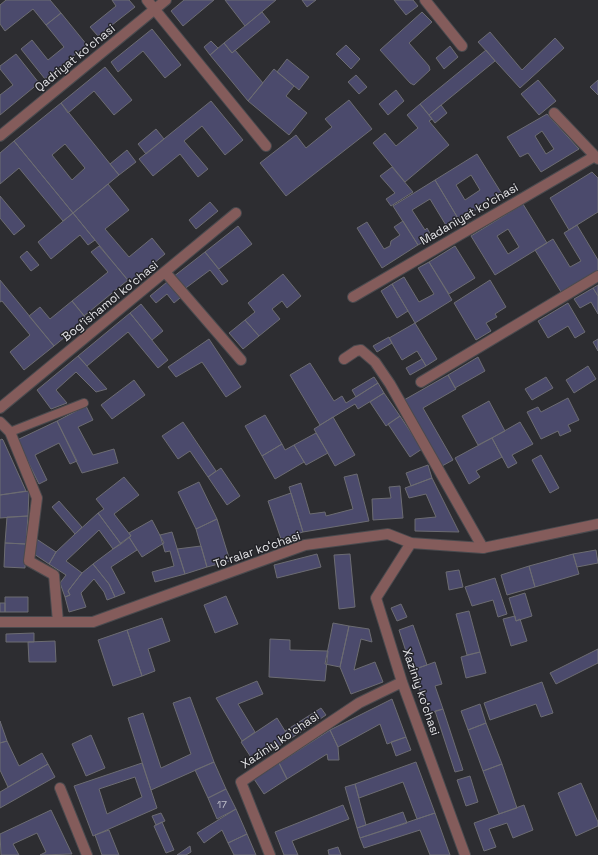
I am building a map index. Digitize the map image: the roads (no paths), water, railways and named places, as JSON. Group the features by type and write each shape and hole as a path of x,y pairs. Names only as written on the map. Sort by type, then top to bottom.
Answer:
{"street":[{"path":"147,0 266,146"},
{"name":"Qadriyat koʻchasi","path":"0,136 166,0"},
{"path":"425,0 462,46"},
{"path":"554,113 596,158"},
{"name":"Madaniyat ko'chasi","path":"353,297 596,158"},
{"name":"Bogʻishamol koʻchasi","path":"0,408 236,214"},
{"path":"165,272 241,360"},
{"path":"421,382 598,276"},
{"path":"344,359 356,351 361,350 375,362 390,384 483,548"},
{"path":"0,422 10,432 37,498 29,561 54,576 58,622"},
{"name":"Toʻralar koʻchasi","path":"0,622 93,622 305,546 388,534 411,543 483,548 598,524"},
{"name":"Xaziniy koʻchasi","path":"411,543 376,598 402,682 465,855"},
{"name":"Xaziniy ko'chasi","path":"270,855 241,782 360,703 402,682"},
{"path":"60,788 88,855"}],"lane":[{"path":"10,432 84,403"}]}
